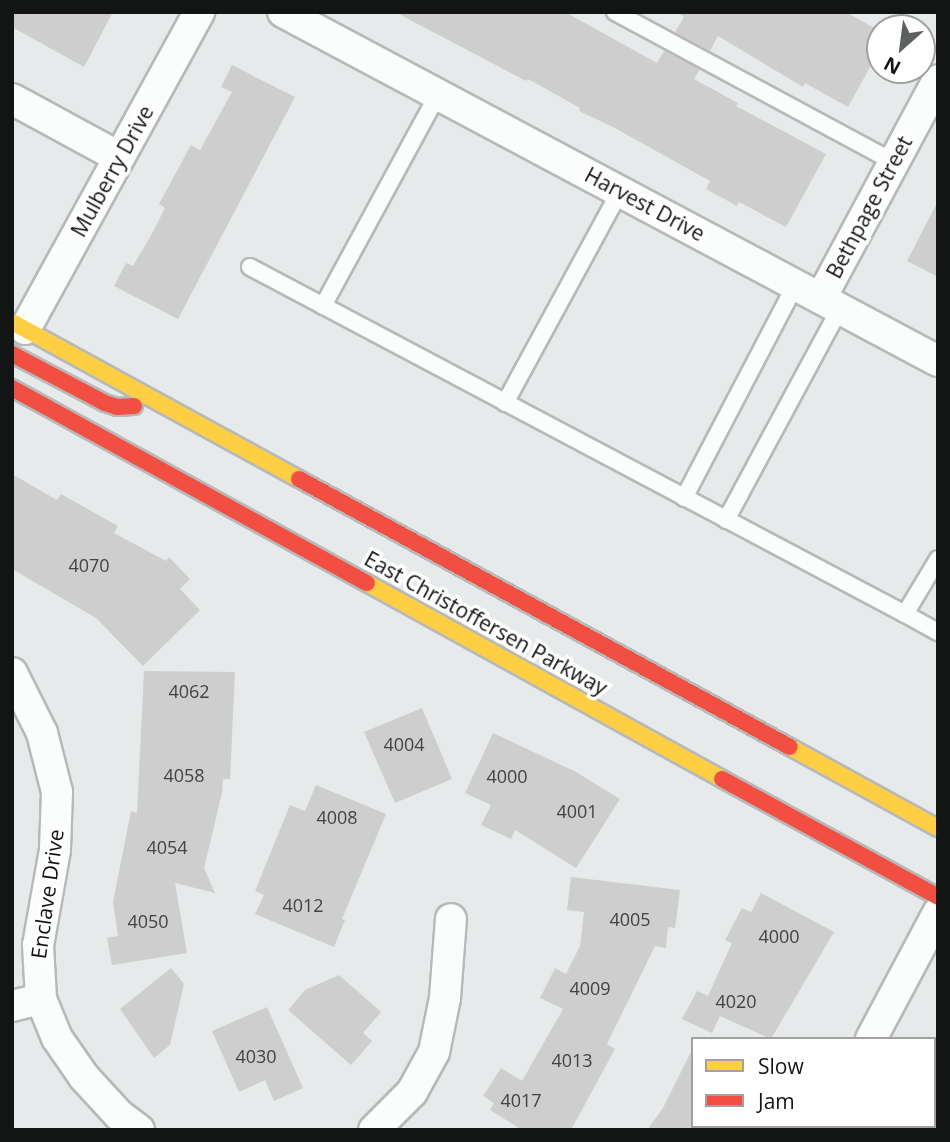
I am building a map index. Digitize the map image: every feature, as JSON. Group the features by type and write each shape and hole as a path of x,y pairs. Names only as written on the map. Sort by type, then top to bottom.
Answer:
{"street":[{"name":"Mulberry Drive","path":"17,335 120,157 199,12"},
{"name":"Harvest Drive","path":"283,12 938,361"},
{"name":"Harvest Drive","path":"327,12 351,48"},
{"name":"Bethpage Street","path":"819,297 938,80"},
{"path":"12,99 120,157"},
{"path":"17,335 117,407 138,405 153,399"},
{"name":"East Christoffersen Parkway","path":"17,335 153,399 938,828"},
{"name":"East Christoffersen Parkway","path":"12,388 877,860 938,897"},
{"name":"Enclave Drive","path":"12,673 42,733 57,792 55,850 26,1002 57,1038 84,1077 119,1115 139,1130"},
{"path":"872,1037 938,913"},
{"path":"374,1130 412,1092 434,1052 445,998 451,919"}],"lane":[{"path":"615,12 894,162"},
{"path":"323,306 438,94"},
{"path":"505,403 620,191"},
{"path":"250,267 938,632"},
{"path":"684,498 819,297"},
{"path":"726,520 819,297"},
{"path":"905,614 938,559"}],"building":[{"path":"12,12 113,12 84,67 12,27"},
{"path":"395,12 565,12 657,63 664,51 700,69 694,79 738,103 736,106 826,154 786,227 739,202 737,206 706,189 710,181 579,111 580,108 528,79 526,81"},
{"path":"676,12 846,12 866,23 866,74 848,107 805,83 803,87 718,36 710,51 675,32 684,17"},
{"path":"232,65 295,97 178,319 114,286 126,263 133,266 154,230 165,208 159,204 191,145 200,150 232,92 221,87"},
{"path":"938,201 938,277 907,261"},
{"path":"12,474 57,500 61,494 118,526 114,533 166,561 169,557 190,579 180,589 200,610 143,666 96,618 12,569"},
{"path":"144,671 235,672 230,779 223,779 204,868 215,893 175,883 187,953 112,965 107,938 118,936 113,902 131,811 137,813"},
{"path":"422,708 452,779 395,803 364,732"},
{"path":"493,733 576,772 620,799 576,868 515,830 511,839 481,825 491,805 465,793"},
{"path":"316,785 386,814 342,919 345,920 334,947 255,914 264,895 255,891 290,805 305,811"},
{"path":"571,877 680,890 675,928 668,927 666,948 655,946 607,1044 615,1049 571,1130 522,1130 490,1110 494,1103 483,1096 501,1068 522,1081 563,1009 540,998 555,968 566,974 580,946 584,912 567,910"},
{"path":"761,893 834,932 772,1037 720,1016 712,1033 682,1019 697,991 708,996 732,943 725,940 742,908 751,912"},
{"path":"171,968 184,984 170,1045 154,1058 120,1009"},
{"path":"339,975 381,1012 363,1033 372,1041 351,1065 288,1010 305,990"},
{"path":"267,1007 303,1088 274,1101 265,1080 239,1092 212,1031"},
{"path":"691,1052 693,1130 647,1130 663,1108"}],"traffic: slow":[{"path":"12,322 299,479"},
{"path":"367,583 722,779"},
{"path":"790,747 938,828"}],"traffic: jam":[{"path":"12,354 105,403 117,407 134,406"},
{"path":"12,388 367,583"},
{"path":"299,479 790,747"},
{"path":"722,779 938,897"}]}
